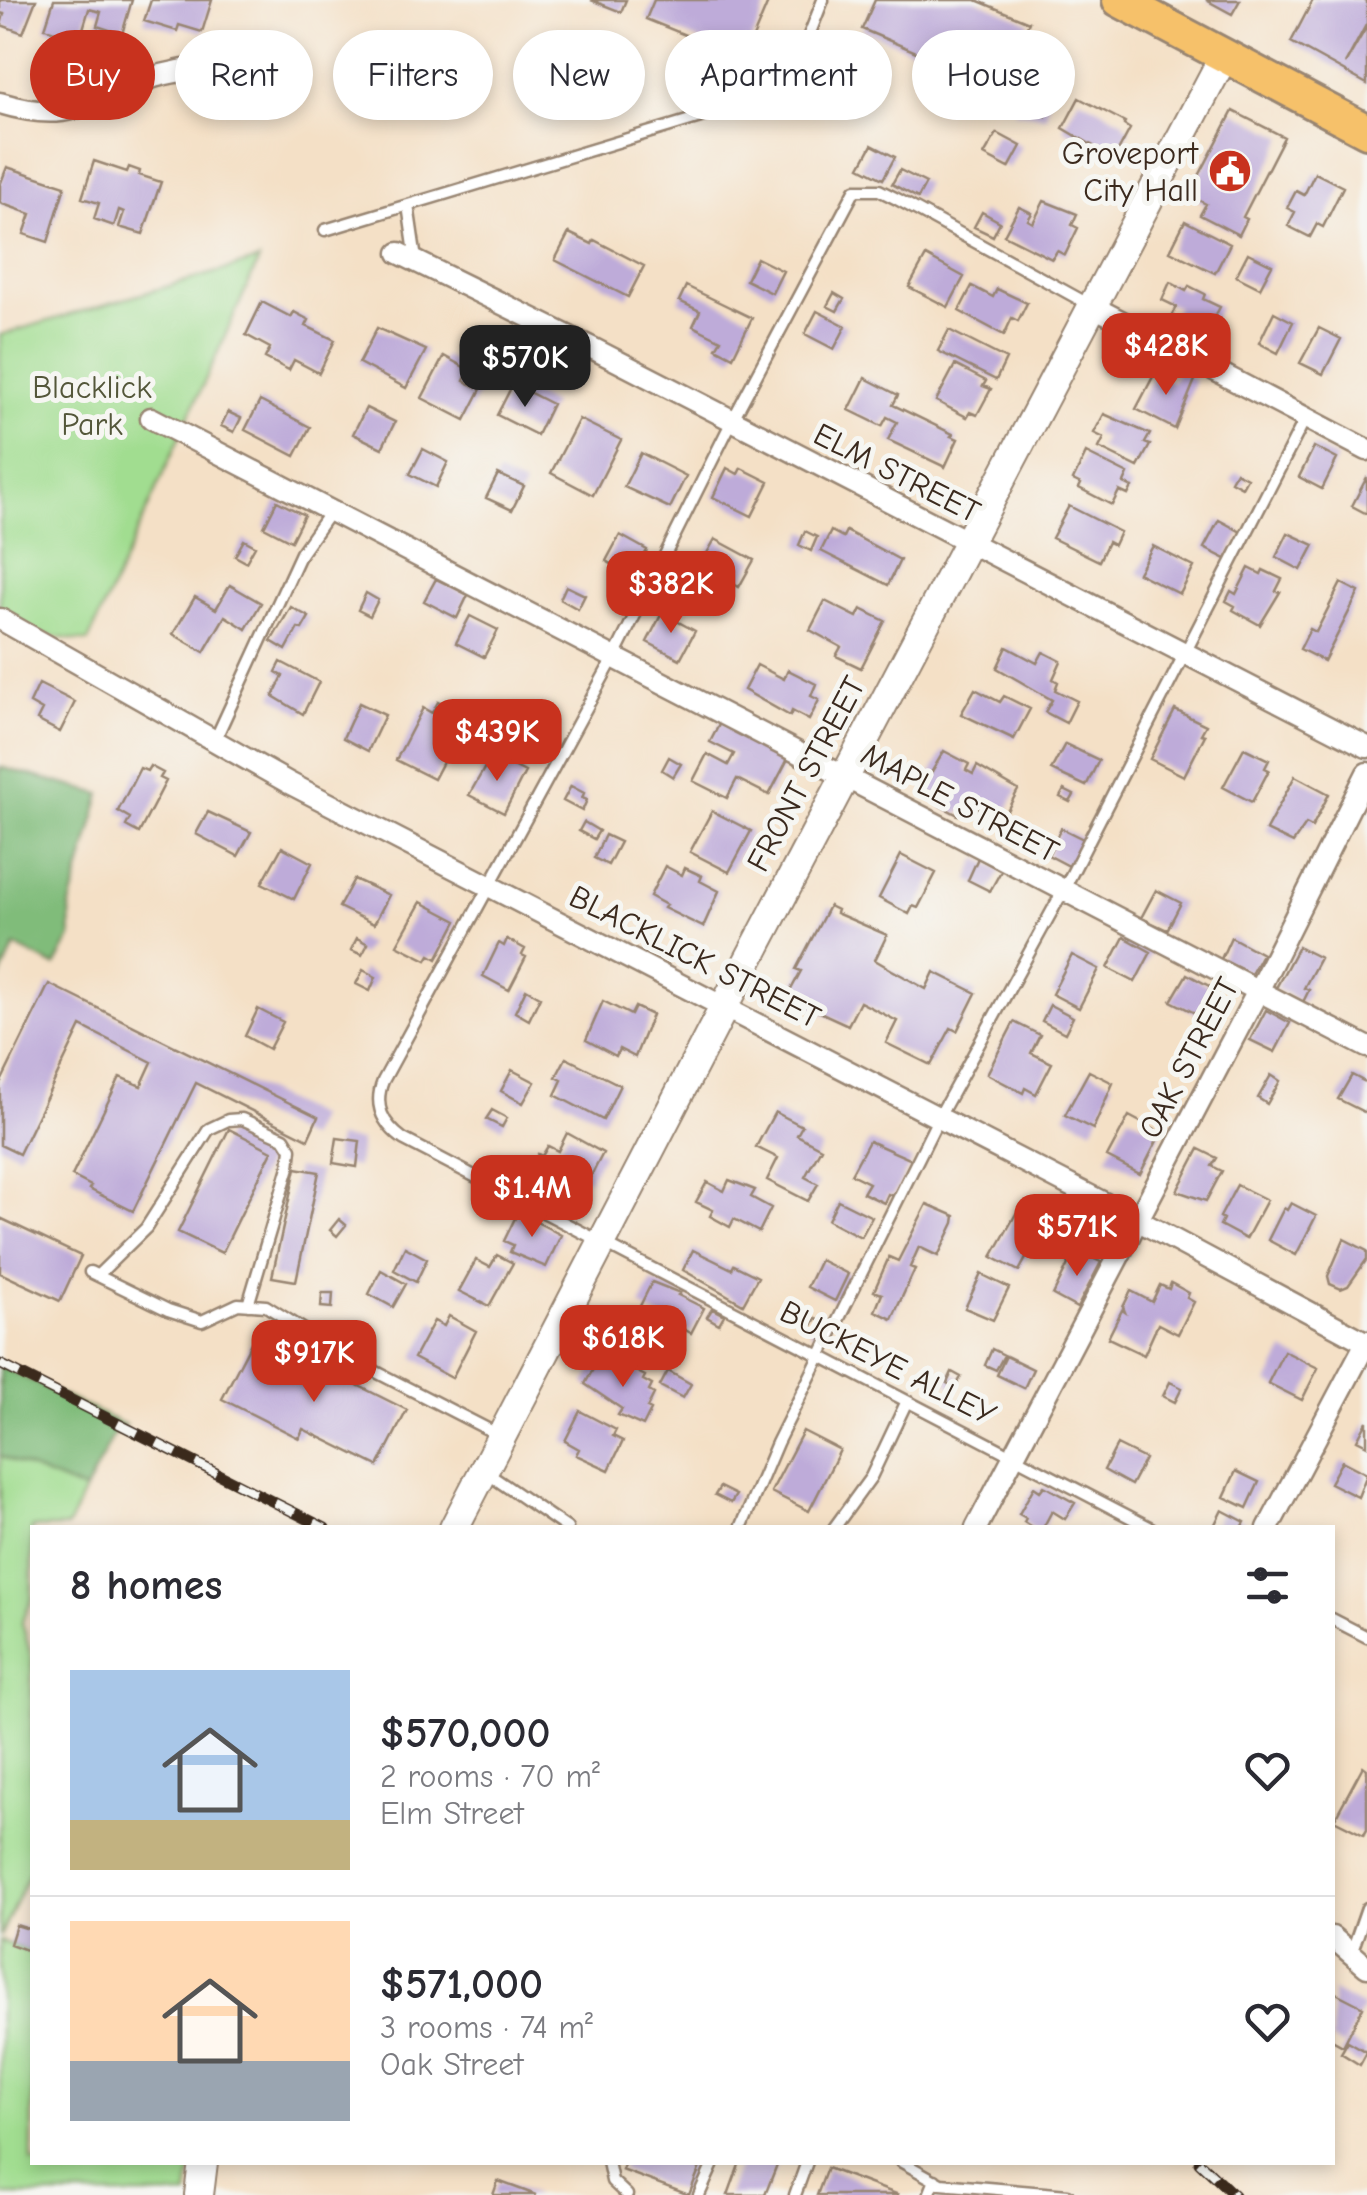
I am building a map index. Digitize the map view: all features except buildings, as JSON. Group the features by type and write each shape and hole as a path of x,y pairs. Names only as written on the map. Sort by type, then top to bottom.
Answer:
{"main road":[{"path":"1119,0 1367,130"}],"street":[{"name":"FRONT STREET","path":"456,1525 1224,56"},
{"path":"0,103 62,113 85,108 146,79 175,72"},
{"name":"ELM STREET","path":"408,257 1367,747"},
{"path":"1092,306 1367,450"},
{"name":"MAPLE STREET","path":"152,418 1367,1047"},
{"name":"BLACKLICK STREET","path":"0,619 289,783 1367,1342"},
{"name":"OAK STREET","path":"978,1525 1258,991 1367,774"},
{"path":"1270,1525 1367,1342"},
{"path":"1335,1940 1359,1960"},
{"path":"198,2195 203,2165"}],"lane":[{"path":"325,230 787,91 824,0"},
{"path":"492,886 855,190 879,190 1092,306"},
{"path":"408,205 408,257"},
{"path":"741,1525 776,1443 822,1358 938,1117 1063,891 1306,418"},
{"path":"214,741 258,642 327,509"},
{"name":"BUCKEYE ALLEY","path":"492,886 383,1081 378,1099 383,1121 403,1139 1146,1525"},
{"path":"248,1305 291,1149 284,1138 242,1120 228,1120 209,1130 146,1228 94,1274 168,1310 202,1321 238,1304 248,1305 266,1306 351,1360 502,1436"},
{"path":"836,1525 871,1477 906,1402"},
{"path":"484,1471 564,1525"},
{"path":"1335,1621 1367,1637"},
{"path":"1359,1960 1367,1908"},
{"path":"609,2165 612,2181 627,2195"},
{"path":"698,2195 713,2165"},
{"path":"795,2195 805,2165"},
{"path":"907,2165 941,2184 1068,2195"},
{"path":"929,2195 934,2180"}],"green space":[{"name":"Blacklick Park","path":"259,260 88,642 0,629 0,335"},
{"path":"0,767 101,794 70,906 71,938 55,966 15,946 0,979"},
{"path":"0,1366 125,1425 115,1432 85,1491 0,1456"},
{"path":"0,1456 85,1491 69,1525 30,1525 30,1604 22,1622 30,1652 30,1871 0,1937"},
{"path":"0,1941 30,1951 30,2165 192,2165 188,2195 0,2195"}],"railway":[{"path":"0,1364 319,1525"},
{"path":"1202,2165 1234,2195"}],"place":[{"name":"Groveport City Hall","path":"1230,171"}]}
